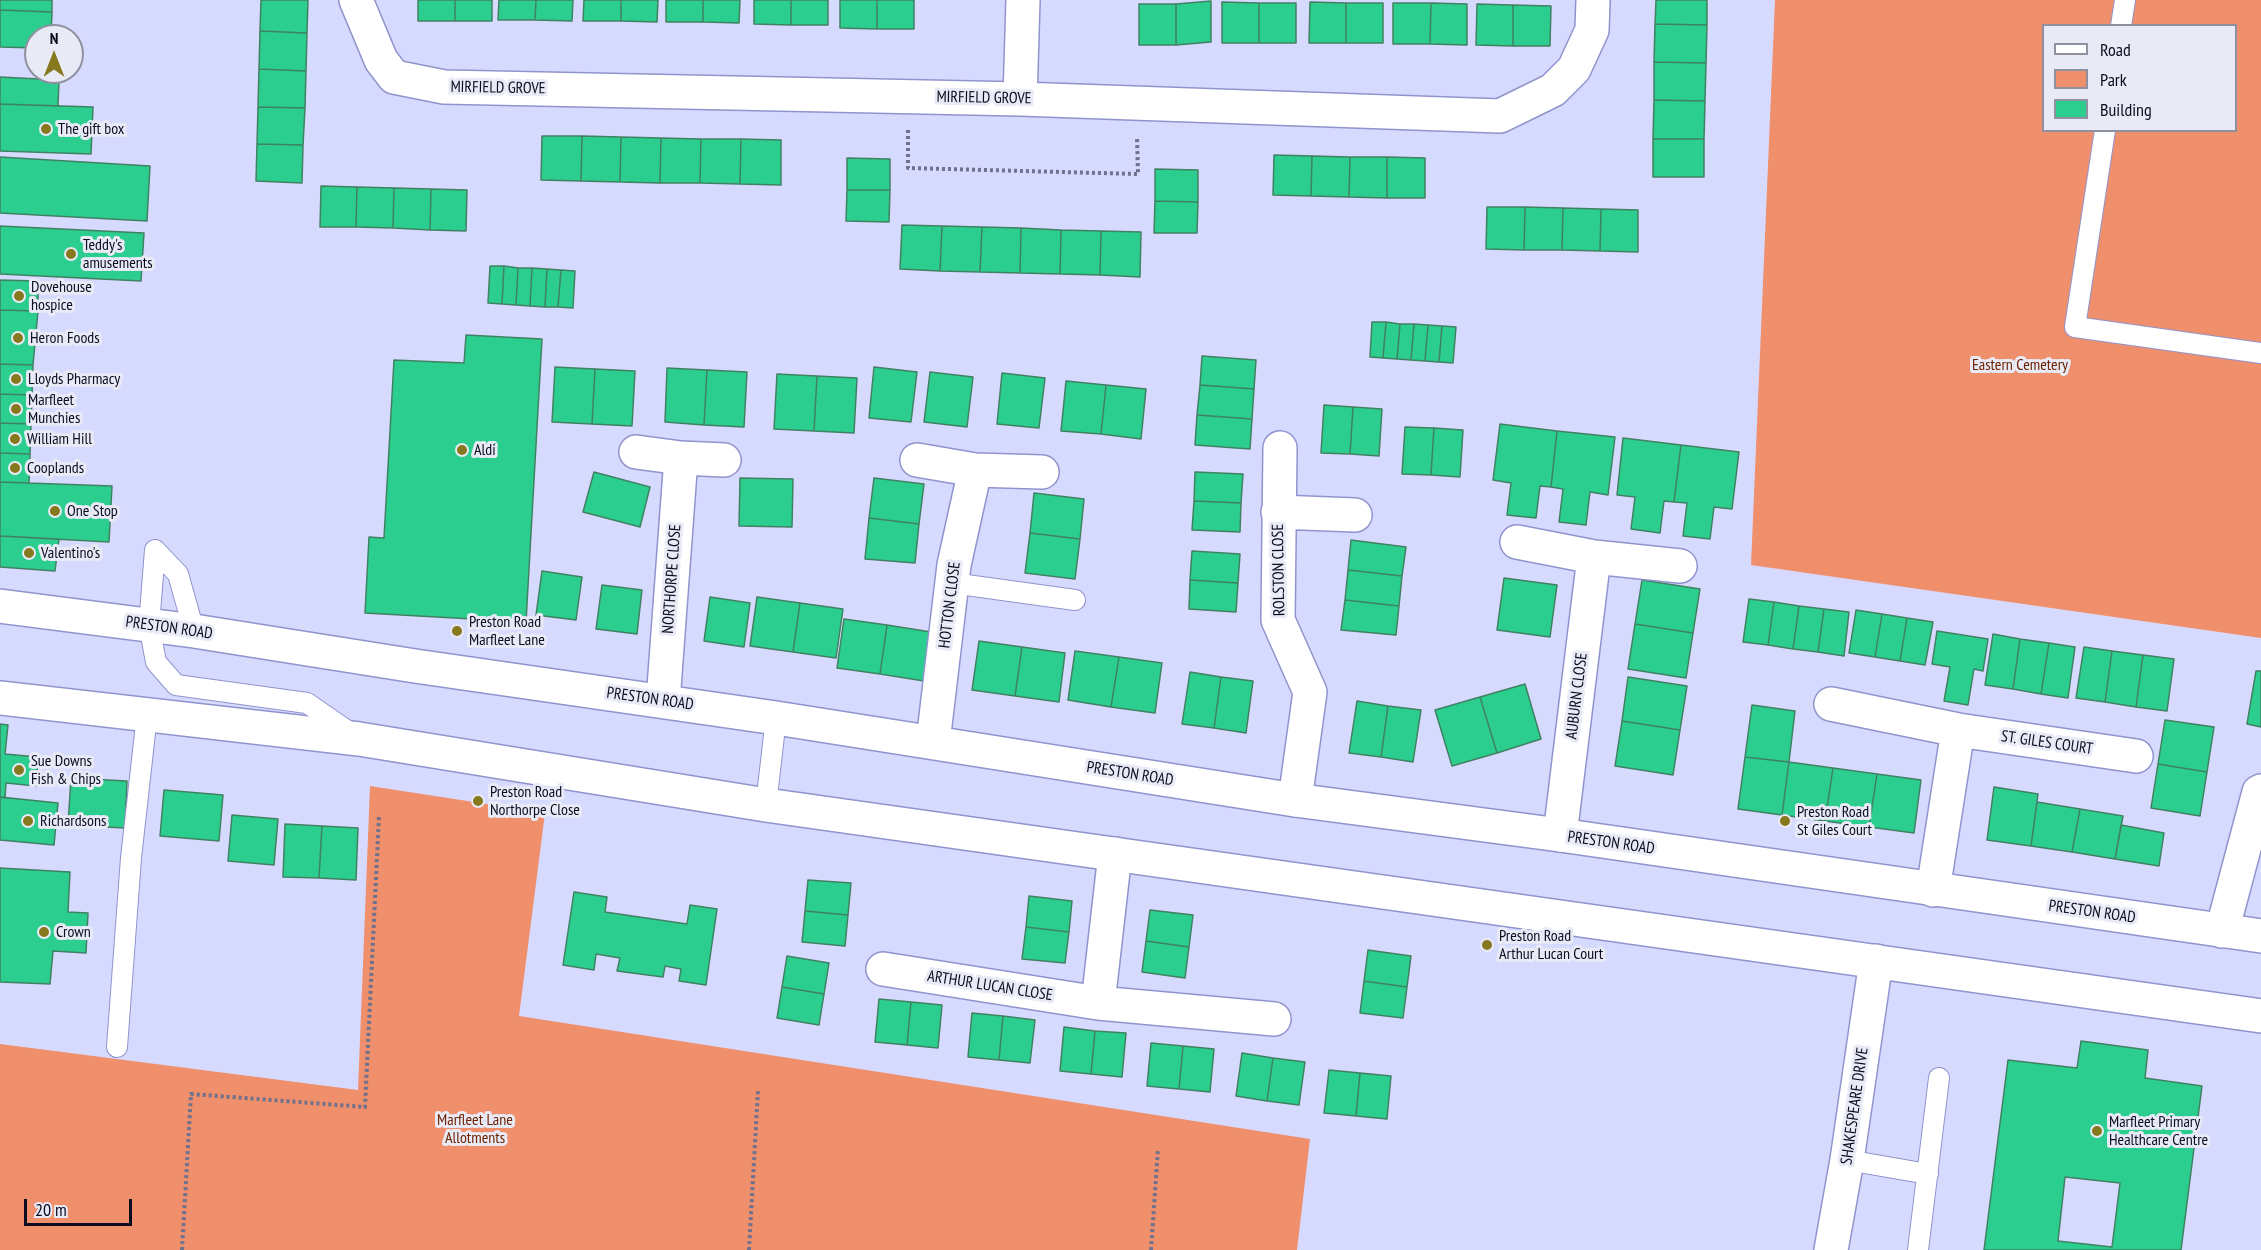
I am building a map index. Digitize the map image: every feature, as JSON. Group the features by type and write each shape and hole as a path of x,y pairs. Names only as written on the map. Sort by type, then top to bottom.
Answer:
{"street":[{"name":"MIRFIELD GROVE","path":"356,0 381,60 394,77 444,87 1020,99 1500,116 1553,90 1575,69 1592,30 1593,0"},
{"path":"1020,99 1023,0"},
{"name":"ROLSTON CLOSE","path":"1280,448 1278,620 1310,692 1295,800"},
{"path":"636,452 681,458 724,460"},
{"name":"NORTHORPE CLOSE","path":"663,701 681,458"},
{"path":"916,460 975,470 1042,472"},
{"name":"HOTTON CLOSE","path":"933,742 952,583 975,470"},
{"name":"ROLSTON CLOSE","path":"1278,512 1355,515"},
{"path":"1517,542 1594,557 1680,566"},
{"name":"AUBURN CLOSE","path":"1560,835 1594,557"},
{"name":"PRESTON ROAD","path":"0,606 194,631 415,666 663,701 1295,800 1560,835 2261,936"},
{"path":"0,698 359,739 766,805 2261,1016"},
{"name":"ST. GILES COURT","path":"1831,704 1958,730 2136,756"},
{"path":"1933,890 1958,730"},
{"path":"2222,931 2261,791"},
{"path":"1098,1003 1115,854"},
{"name":"SHAKESPEARE DRIVE","path":"1831,1250 1847,1160 1876,961"},
{"name":"ARTHUR LUCAN CLOSE","path":"883,969 1098,1003 1274,1019"}],"lane":[{"path":"2121,24 2125,0"},
{"path":"2105,132 2075,327 2261,353"},
{"path":"194,631 178,574 155,550 149,625 156,662 176,685 307,703 359,739"},
{"path":"952,583 1075,600"},
{"path":"117,1047 131,858 147,715"},
{"path":"766,805 776,718"},
{"path":"1918,1250 1939,1078"},
{"path":"1847,1160 1928,1174"}],"path":[{"path":"908,96 908,168 1138,174 1137,103"},
{"path":"182,1250 192,1094 365,1107 379,816"},
{"path":"749,1250 758,1090"},
{"path":"1150,1250 1158,1149"}],"green space":[{"name":"Eastern Cemetery","path":"1775,0 2261,0 2261,638 1751,565"},
{"name":"Marfleet Lane Allotments","path":"370,786 545,813 519,1016 1310,1139 1297,1250 0,1250 0,1044 358,1090"}],"building":[{"path":"0,0 52,0 52,12 0,10"},
{"path":"261,0 308,0 307,33 260,31"},
{"path":"418,0 455,0 455,21 418,21"},
{"path":"455,0 492,0 492,21 455,21"},
{"path":"499,0 536,0 535,20 498,20"},
{"path":"536,0 573,0 572,21 535,20"},
{"path":"584,0 621,0 621,21 583,21"},
{"path":"621,0 658,0 657,22 621,21"},
{"path":"666,0 703,0 703,22 666,22"},
{"path":"703,0 740,0 739,23 703,22"},
{"path":"754,0 791,0 791,25 754,24"},
{"path":"791,0 828,0 828,25 791,25"},
{"path":"840,0 877,0 877,29 840,28"},
{"path":"877,0 914,0 914,29 877,29"},
{"path":"1656,0 1707,0 1707,25 1655,24"},
{"path":"1211,1 1211,42 1176,45 1176,4"},
{"path":"1222,2 1259,3 1259,43 1222,43"},
{"path":"1310,2 1346,3 1346,43 1309,43"},
{"path":"1259,3 1296,3 1296,43 1259,43"},
{"path":"1346,3 1383,3 1383,43 1346,43"},
{"path":"1393,3 1431,3 1430,44 1393,44"},
{"path":"1431,3 1467,4 1467,45 1430,44"},
{"path":"1139,4 1176,4 1176,45 1139,45"},
{"path":"1477,4 1513,5 1513,46 1476,45"},
{"path":"1513,5 1551,6 1550,46 1513,46"},
{"path":"0,10 52,12 52,24 24,24 24,48 0,47"},
{"path":"1655,24 1707,25 1706,63 1654,62"},
{"path":"260,31 307,33 306,71 259,69"},
{"path":"1654,62 1706,63 1705,101 1654,100"},
{"path":"259,69 306,71 305,108 258,107"},
{"path":"0,77 24,78 24,84 59,84 58,106 0,104"},
{"path":"1654,100 1705,101 1704,139 1653,139"},
{"name":"The gift box","path":"0,104 93,107 91,154 0,151"},
{"path":"258,107 305,108 303,145 257,144"},
{"path":"542,136 582,136 581,181 541,180"},
{"path":"582,136 621,137 620,182 581,181"},
{"path":"621,137 661,138 660,183 620,182"},
{"path":"661,138 701,139 700,183 660,183"},
{"path":"701,139 741,139 740,184 700,183"},
{"path":"741,139 781,140 781,185 740,184"},
{"path":"1653,139 1704,139 1704,177 1653,177"},
{"path":"257,144 303,145 302,183 256,181"},
{"path":"1274,155 1312,156 1311,196 1273,195"},
{"path":"1312,156 1350,157 1349,197 1311,196"},
{"path":"0,157 150,166 147,221 0,213"},
{"path":"1350,157 1387,157 1387,198 1349,197"},
{"path":"1387,157 1425,158 1425,198 1387,198"},
{"path":"847,158 890,159 890,190 847,190"},
{"path":"1155,169 1198,170 1198,202 1155,201"},
{"path":"321,186 357,187 356,227 320,227"},
{"path":"357,187 394,188 393,228 356,227"},
{"path":"394,188 431,189 430,230 393,228"},
{"path":"431,189 467,190 466,231 430,230"},
{"path":"847,190 890,190 889,222 846,221"},
{"path":"1155,201 1198,202 1197,233 1154,233"},
{"path":"1487,207 1525,207 1524,250 1486,249"},
{"path":"1525,207 1563,208 1562,250 1524,250"},
{"path":"1563,208 1601,209 1600,251 1562,250"},
{"path":"1601,209 1638,210 1638,252 1600,251"},
{"path":"902,225 942,226 940,271 900,269"},
{"name":"Teddy's amusements","path":"0,226 144,233 141,281 0,274"},
{"path":"942,226 982,227 980,272 940,271"},
{"path":"982,227 1021,228 1020,273 980,272"},
{"path":"1021,228 1061,230 1060,274 1020,273"},
{"path":"1061,230 1101,231 1100,275 1060,274"},
{"path":"1101,231 1141,232 1140,277 1100,275"},
{"path":"490,266 504,266 502,304 488,303"},
{"path":"504,266 518,268 516,305 502,304"},
{"path":"518,268 532,268 530,306 516,305"},
{"path":"532,268 547,269 545,307 530,306"},
{"path":"547,269 561,270 558,307 545,307"},
{"path":"561,270 575,271 573,308 558,307"},
{"name":"Dovehouse hospice","path":"0,280 38,281 38,311 0,310"},
{"name":"Heron Foods","path":"0,310 38,311 33,365 0,364"},
{"path":"1372,322 1386,322 1383,358 1370,357"},
{"path":"1386,322 1400,324 1397,359 1383,358"},
{"path":"1400,324 1414,324 1411,360 1397,359"},
{"path":"1414,324 1428,325 1425,361 1411,360"},
{"path":"1428,325 1442,326 1439,362 1425,361"},
{"path":"1442,326 1456,327 1453,363 1439,362"},
{"name":"Aldi","path":"466,335 542,339 526,622 365,613 369,537 384,538 394,360 464,363"},
{"path":"1202,356 1256,360 1254,389 1200,385"},
{"name":"Lloyds Pharmacy","path":"0,364 33,365 32,395 0,394"},
{"path":"555,367 595,369 592,424 552,422"},
{"path":"874,367 917,372 911,422 869,418"},
{"path":"667,368 707,370 704,425 665,422"},
{"path":"595,369 635,371 632,426 592,424"},
{"path":"707,370 747,372 744,427 704,425"},
{"path":"930,372 973,377 967,427 924,422"},
{"path":"1002,373 1045,378 1039,428 997,424"},
{"path":"777,374 817,376 814,431 774,429"},
{"path":"817,376 857,378 854,433 814,431"},
{"path":"1066,381 1106,385 1101,434 1061,431"},
{"path":"1106,385 1146,389 1141,439 1101,434"},
{"path":"1200,385 1254,389 1252,419 1197,415"},
{"name":"Marfleet Munchies","path":"0,394 32,395 31,424 0,423"},
{"path":"1324,405 1353,407 1350,454 1321,453"},
{"path":"1353,407 1382,409 1379,456 1350,454"},
{"path":"1197,415 1252,419 1250,449 1195,445"},
{"name":"William Hill","path":"0,423 31,424 30,454 0,453"},
{"path":"1500,424 1557,431 1551,487 1540,486 1536,518 1507,515 1511,483 1493,480"},
{"path":"1405,427 1434,428 1431,475 1402,474"},
{"path":"1434,428 1463,430 1460,477 1431,475"},
{"path":"1557,431 1615,437 1608,495 1590,492 1586,525 1559,522 1563,489 1551,487"},
{"path":"1623,438 1681,445 1674,502 1664,501 1660,533 1631,529 1635,497 1617,495"},
{"path":"1681,445 1739,452 1732,509 1714,507 1710,539 1683,536 1687,503 1674,502"},
{"name":"Cooplands","path":"0,453 30,454 29,483 0,482"},
{"path":"594,472 650,487 640,527 583,512"},
{"path":"1195,472 1243,474 1241,503 1194,501"},
{"path":"740,478 793,479 792,527 739,526"},
{"path":"874,478 924,484 919,524 869,518"},
{"name":"One Stop","path":"0,482 112,486 109,542 0,536"},
{"path":"1034,493 1084,499 1080,539 1030,533"},
{"path":"1194,501 1241,503 1240,532 1192,530"},
{"path":"869,518 919,524 915,563 865,559"},
{"path":"1030,533 1080,539 1075,579 1025,573"},
{"name":"Valentino's","path":"0,536 59,539 55,571 0,567"},
{"path":"1351,540 1406,547 1402,576 1348,570"},
{"path":"1192,551 1240,554 1238,583 1190,580"},
{"path":"1348,570 1402,576 1399,606 1345,600"},
{"path":"542,571 582,577 576,620 536,615"},
{"path":"1504,578 1557,585 1550,637 1497,630"},
{"path":"1190,580 1238,583 1236,612 1189,609"},
{"path":"1642,580 1700,589 1693,633 1635,624"},
{"path":"602,585 642,590 637,634 596,629"},
{"path":"710,597 750,603 744,647 704,641"},
{"path":"757,597 800,603 793,652 750,646"},
{"path":"1749,599 1774,602 1768,645 1743,642"},
{"path":"1345,600 1399,606 1396,635 1341,630"},
{"path":"1774,602 1799,606 1793,649 1768,645"},
{"path":"800,603 843,609 836,658 793,652"},
{"path":"1799,606 1824,609 1818,652 1793,649"},
{"path":"1824,609 1849,612 1844,656 1818,652"},
{"path":"1856,610 1882,614 1875,657 1849,653"},
{"path":"1882,614 1907,618 1900,661 1875,657"},
{"path":"1907,618 1933,622 1925,665 1900,661"},
{"path":"844,619 887,625 880,674 837,668"},
{"path":"1635,624 1693,633 1686,678 1628,669"},
{"path":"887,625 931,632 924,681 880,674"},
{"path":"1937,631 1988,639 1983,671 1974,669 1968,705 1944,701 1950,667 1932,664"},
{"path":"1993,634 2020,639 2013,689 1985,685"},
{"path":"2020,639 2049,643 2041,694 2013,689"},
{"path":"979,641 1022,647 1015,696 972,690"},
{"path":"2049,643 2075,647 2068,698 2041,694"},
{"path":"1022,647 1065,653 1059,702 1015,696"},
{"path":"2084,647 2112,651 2105,702 2076,698"},
{"path":"1075,651 1119,657 1111,707 1068,700"},
{"path":"2112,651 2143,655 2136,707 2105,702"},
{"path":"2143,655 2174,659 2167,711 2136,707"},
{"path":"1119,657 1162,663 1155,713 1111,707"},
{"path":"2256,671 2261,671 2261,727 2247,724"},
{"path":"1190,672 1221,677 1214,728 1182,724"},
{"path":"1221,677 1253,681 1246,733 1214,728"},
{"path":"1628,677 1687,686 1680,730 1622,721"},
{"path":"1525,684 1541,739 1497,753 1480,697"},
{"path":"1480,697 1497,753 1452,766 1435,710"},
{"path":"1357,701 1388,706 1381,757 1349,753"},
{"path":"1752,705 1795,711 1789,762 1745,757"},
{"path":"1388,706 1421,710 1413,762 1381,757"},
{"path":"2165,720 2214,727 2207,772 2158,764"},
{"path":"1622,721 1680,730 1673,775 1615,766"},
{"name":"Sue Downs Fish & Chips","path":"0,724 8,725 5,754 38,757 36,786 6,783 5,798 0,797"},
{"path":"1745,757 1789,762 1782,815 1738,809"},
{"path":"1789,762 1833,768 1825,821 1782,815"},
{"path":"2158,764 2207,772 2200,816 2151,808"},
{"path":"1833,768 1877,774 1869,827 1825,821"},
{"path":"1877,774 1921,780 1914,833 1869,827"},
{"path":"71,778 127,781 125,828 68,825"},
{"path":"1994,787 2038,794 2031,846 1987,840"},
{"path":"164,790 223,795 219,841 160,836"},
{"name":"Richardsons","path":"0,797 58,803 54,845 0,840"},
{"path":"2037,802 2080,809 2072,852 2031,846"},
{"path":"2080,809 2123,816 2115,859 2072,852"},
{"path":"232,815 278,819 274,865 228,861"},
{"path":"285,824 322,826 319,878 283,877"},
{"path":"2121,825 2164,833 2159,866 2115,859"},
{"path":"322,826 358,828 356,880 319,878"},
{"name":"Crown","path":"0,868 70,872 68,912 88,913 86,953 53,951 50,984 0,982"},
{"path":"808,880 851,883 848,915 805,911"},
{"path":"574,892 607,897 605,912 687,924 690,905 717,909 706,985 679,981 681,969 665,966 663,977 617,971 620,958 596,954 594,970 563,965"},
{"path":"1029,896 1072,901 1069,932 1026,927"},
{"path":"1150,910 1193,915 1189,947 1146,941"},
{"path":"805,911 848,915 845,946 802,942"},
{"path":"1026,927 1069,932 1065,963 1022,959"},
{"path":"1146,941 1189,947 1185,978 1142,972"},
{"path":"1368,950 1411,956 1407,987 1364,981"},
{"path":"787,956 829,963 824,994 782,987"},
{"path":"1364,981 1407,987 1403,1018 1360,1013"},
{"path":"782,987 824,994 819,1025 777,1018"},
{"path":"879,999 911,1002 907,1045 875,1042"},
{"path":"911,1002 942,1005 938,1048 907,1045"},
{"path":"972,1013 1003,1016 999,1060 968,1057"},
{"path":"1003,1016 1035,1020 1030,1063 999,1060"},
{"path":"1064,1027 1095,1031 1091,1074 1060,1071"},
{"path":"1095,1031 1126,1033 1122,1077 1091,1074"},
{"name":"Marfleet Primary Healthcare Centre","path":"2081,1041 2148,1050 2145,1078 2202,1086 2181,1250 1984,1250 2008,1060 2077,1068","holes":["2065,1177 2120,1183 2112,1247 2058,1241"]},
{"path":"1151,1043 1183,1046 1179,1089 1147,1086"},
{"path":"1183,1046 1214,1049 1210,1092 1179,1089"},
{"path":"1242,1053 1273,1058 1267,1101 1236,1096"},
{"path":"1273,1058 1305,1062 1299,1105 1267,1101"},
{"path":"1329,1070 1360,1073 1356,1116 1324,1113"},
{"path":"1360,1073 1391,1076 1387,1119 1356,1116"}],"place":[{"name":"The gift box","path":"46,129"},
{"name":"Teddy's amusements","path":"71,254"},
{"name":"Dovehouse hospice","path":"19,296"},
{"name":"Heron Foods","path":"18,338"},
{"name":"Lloyds Pharmacy","path":"16,379"},
{"name":"Marfleet Munchies","path":"16,409"},
{"name":"William Hill","path":"15,439"},
{"name":"Aldi","path":"462,450"},
{"name":"Cooplands","path":"15,468"},
{"name":"One Stop","path":"55,511"},
{"name":"Valentino's","path":"29,553"},
{"name":"Preston Road Marfleet Lane","path":"457,631"},
{"name":"Sue Downs Fish & Chips","path":"19,770"},
{"name":"Preston Road Northorpe Close","path":"478,801"},
{"name":"Richardsons","path":"28,821"},
{"name":"Preston Road St Giles Court","path":"1785,821"},
{"name":"Crown","path":"44,932"},
{"name":"Preston Road Arthur Lucan Court","path":"1487,945"},
{"name":"Marfleet Primary Healthcare Centre","path":"2097,1131"}]}
